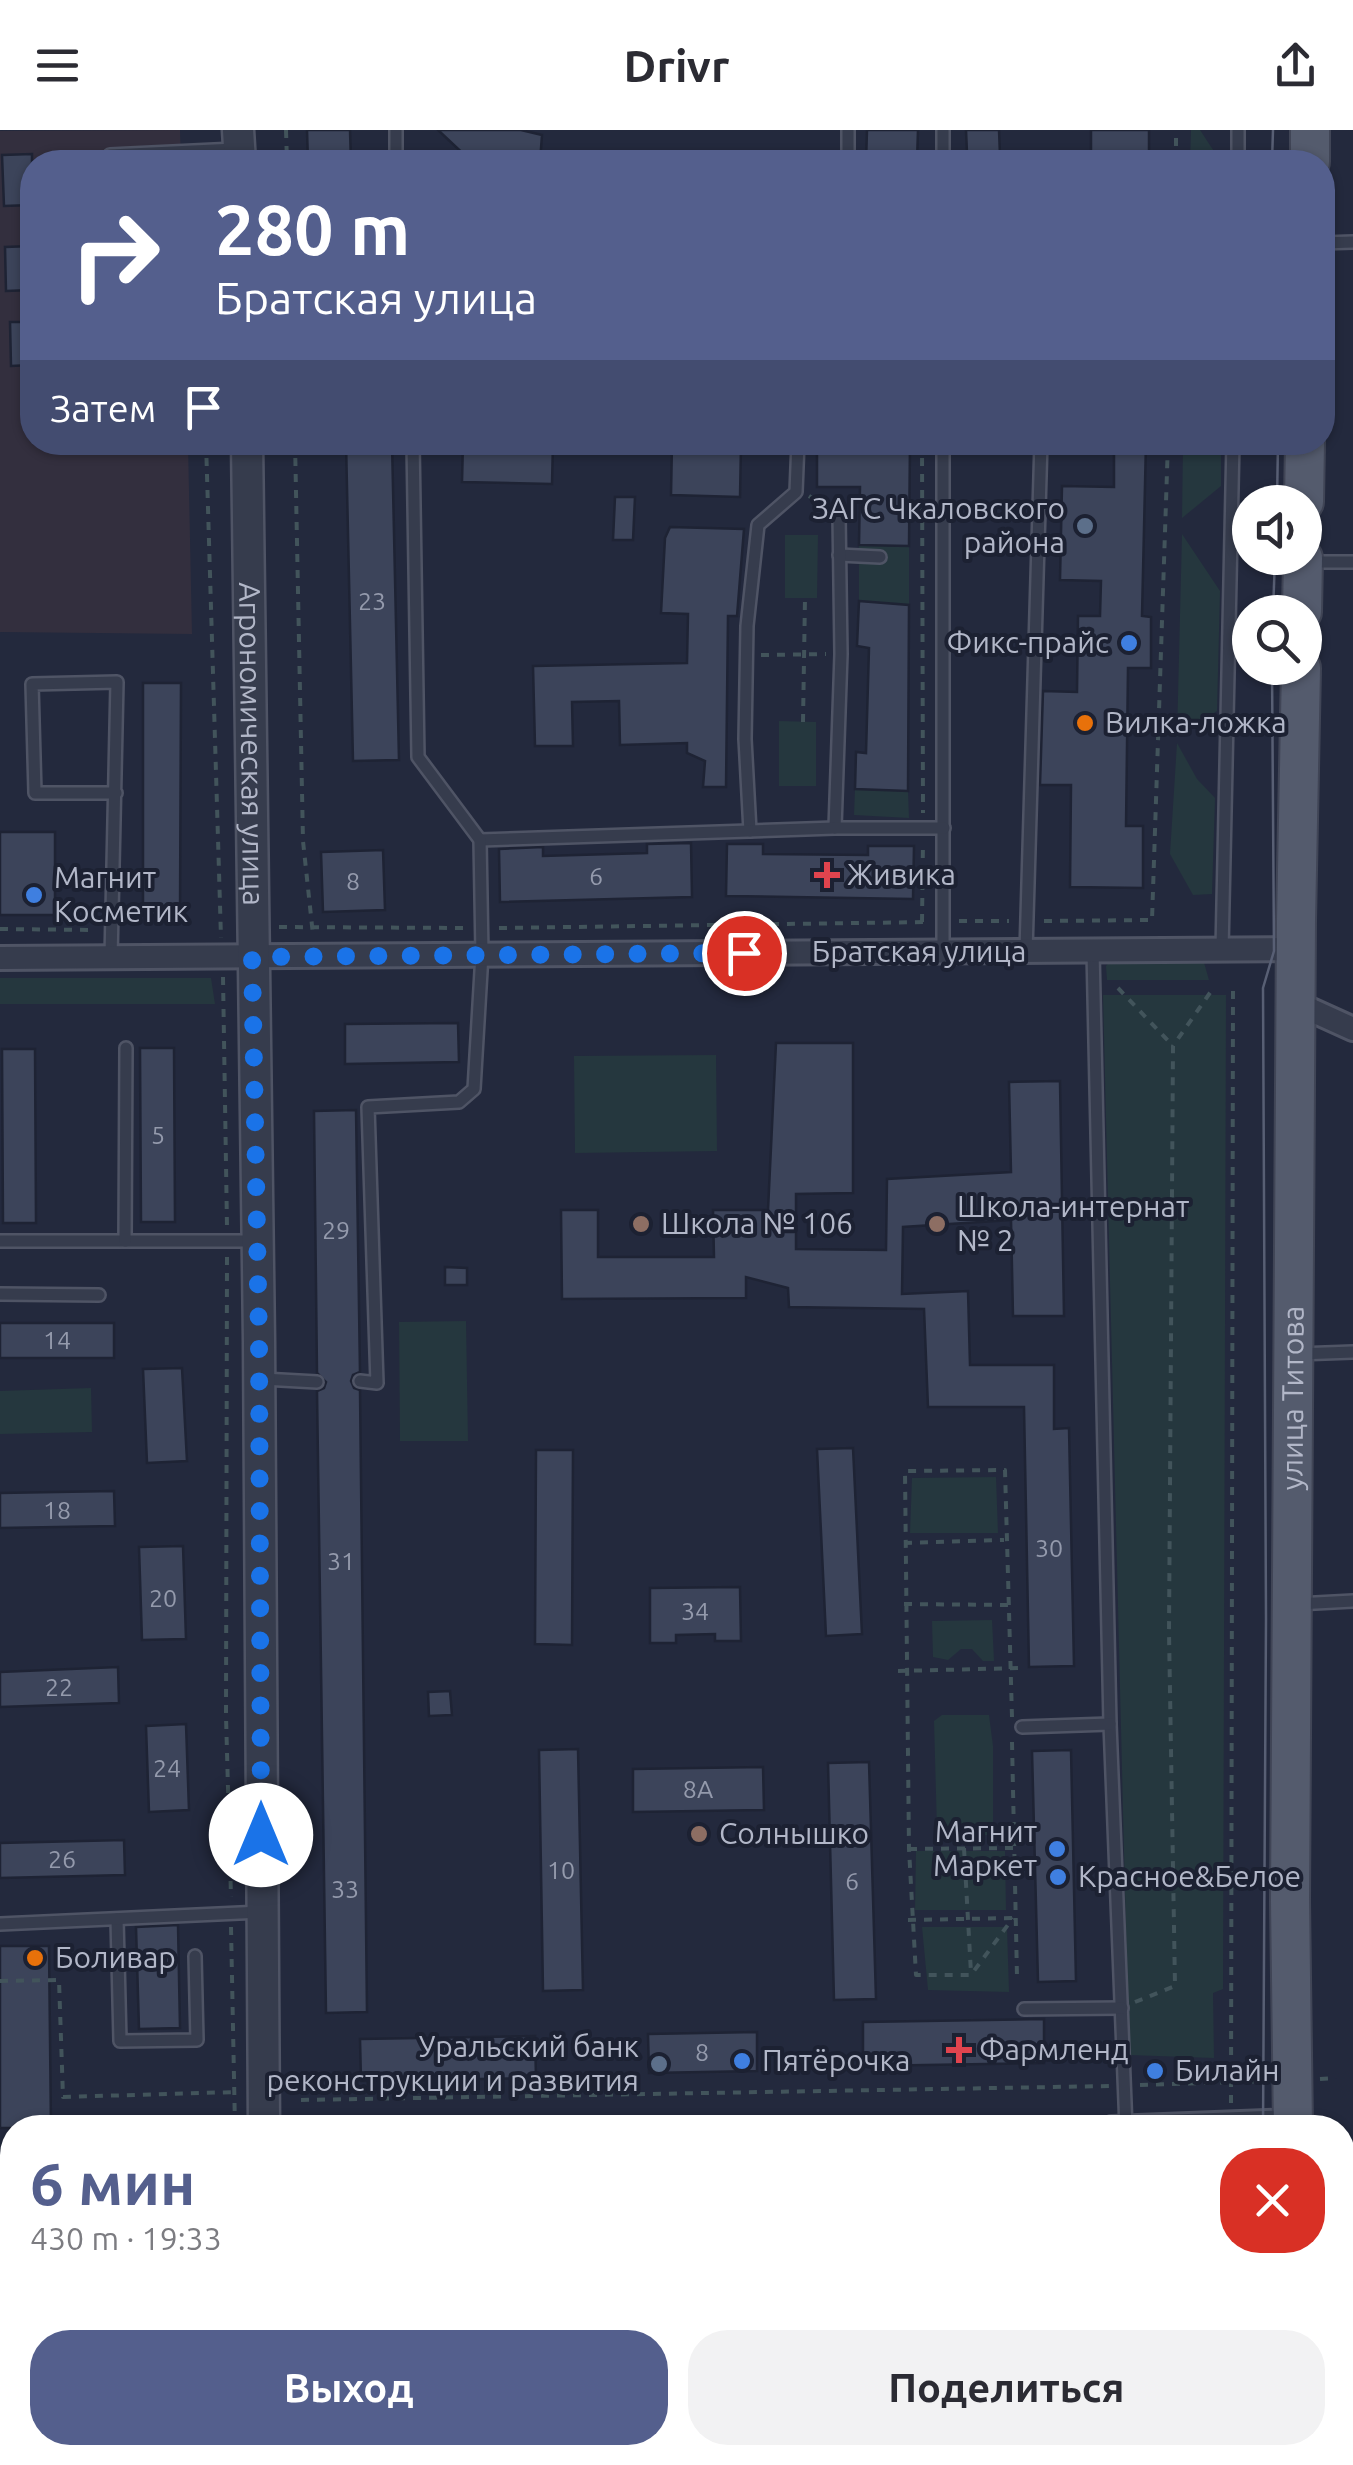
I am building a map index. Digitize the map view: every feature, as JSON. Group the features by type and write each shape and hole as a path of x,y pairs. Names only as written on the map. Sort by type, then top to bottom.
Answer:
{"main road":[{"path":"1304,485 1305,455"},
{"name":"улица Титова","path":"1293,2115 1290,1901 1301,685"}],"street":[{"name":"Агрономическая улица","path":"247,455 252,957 256,1000 242,1240 258,1379 246,1913 249,2092 259,2115"},
{"name":"Братская улица","path":"0,958 1297,949"},
{"path":"1298,1004 1353,1030"}],"lane":[{"path":"191,150 239,147"},
{"path":"360,1381 377,1383 368,1107 459,1102 474,1089 482,954 480,840 418,756 413,455"},
{"path":"750,831 746,656 758,525 796,492 797,455"},
{"path":"943,455 943,952"},
{"path":"1026,951 1041,455"},
{"path":"1222,950 1233,455"},
{"path":"835,828 841,654 839,515"},
{"path":"840,555 880,558"},
{"path":"1322,561 1353,562"},
{"path":"110,958 116,793 117,682 32,684 35,794 116,793"},
{"path":"480,840 944,828"},
{"path":"1094,951 1110,1724 1125,2115"},
{"path":"126,1048 126,1240"},
{"path":"0,1241 242,1240"},
{"path":"0,1294 98,1296"},
{"path":"1294,1354 1353,1352"},
{"path":"258,1379 317,1382"},
{"path":"1293,1604 1353,1601"},
{"path":"1022,1726 1110,1724"},
{"path":"0,1924 246,1913"},
{"path":"117,1919 120,2041 196,2040 195,1956"},
{"path":"1024,2010 1122,2008"}],"path":[{"path":"206,455 222,956 242,1240 226,1716 246,1913 249,2092 240,2115"},
{"path":"295,455 302,841 314,955"},
{"path":"922,455 922,922"},
{"path":"252,925 482,928 1152,920 1168,455"},
{"path":"796,492 839,515"},
{"path":"803,722 805,598"},
{"path":"746,656 841,654"},
{"path":"0,929 112,930"},
{"path":"1122,2008 1175,1986 1169,1632 1173,1046 1214,987"},
{"path":"1231,2082 1233,987"},
{"path":"1118,988 1173,1046"},
{"path":"971,1975 916,1974 909,1848 905,1471 1005,1470"},
{"path":"904,1543 1007,1540"},
{"path":"904,1604 1009,1605"},
{"path":"898,1672 1020,1668"},
{"path":"909,1848 1015,1848"},
{"path":"964,1848 971,1975"},
{"path":"911,1920 1013,1918 971,1975"},
{"path":"0,1981 59,1980 63,2097 249,2092"},
{"path":"300,2100 1124,2086 1336,2078"}],"shaded area":[{"path":"180,130 181,150 20,150 20,455 188,455 192,634 0,632 0,131"},
{"path":"1191,130 1200,130 1213,150 1190,150"},
{"path":"1183,455 1221,455 1221,486 1182,518"},
{"path":"1182,534 1220,591 1217,711 1177,737"},
{"path":"785,535 818,535 817,598 785,598"},
{"path":"859,545 909,546 909,605 859,601"},
{"path":"779,721 816,722 816,786 779,786"},
{"path":"1177,743 1197,779 1215,798 1212,894 1193,895 1170,854"},
{"path":"855,789 908,791 909,818 854,815"},
{"path":"1114,957 1203,959 1209,980 1107,980 1106,966"},
{"path":"0,978 211,978 215,1004 0,1004"},
{"path":"1103,995 1226,995 1223,1989 1213,1993 1214,2058 1129,2055"},
{"path":"716,1055 717,1151 575,1153 574,1056"},
{"path":"466,1321 468,1441 400,1441 399,1322"},
{"path":"91,1388 92,1432 0,1434 0,1391"},
{"path":"996,1477 998,1533 910,1533 912,1478"},
{"path":"992,1620 994,1661 983,1661 972,1649 961,1649 948,1660 933,1657 932,1621"},
{"path":"942,1715 989,1715 993,1829 988,1835 945,1838 937,1830 934,1721"},
{"path":"916,1851 1005,1851 1006,1910 915,1910"},
{"path":"922,1927 1007,1927 1009,1992 928,1990"}],"building":[{"path":"307,130 350,130 351,150 308,150"},
{"path":"438,130 521,130 542,135 541,150 459,150"},
{"path":"867,130 918,130 917,150 866,150"},
{"path":"966,130 999,130 1000,150 967,150"},
{"path":"1091,130 1149,130 1149,150 1091,150"},
{"path":"20,154 20,205 4,206 2,155"},
{"path":"20,246 20,290 6,291 5,247"},
{"path":"10,322 20,322 20,366 11,366"},
{"path":"346,455 392,455 399,760 353,761"},
{"path":"463,455 553,455 552,484 462,482"},
{"path":"672,455 741,455 740,497 671,495"},
{"path":"817,455 910,455 909,546 859,545 860,487 817,487"},
{"path":"1114,455 1146,455 1142,616 1151,617 1151,668 1128,668 1126,826 1143,826 1143,888 1070,887 1071,785 1040,785 1043,691 1077,692 1078,616 1100,616 1101,581 1060,580 1062,486 1114,487"},
{"path":"615,497 635,497 633,540 613,540"},
{"path":"670,527 744,529 737,616 728,616 726,787 703,787 705,761 687,753 687,743 620,745 619,701 572,702 573,746 535,746 533,666 687,663 688,614 661,613 665,538"},
{"path":"859,601 909,605 908,791 855,789 856,752 866,753 869,648 857,646"},
{"path":"143,683 181,683 180,915 143,915"},
{"path":"0,832 55,832 55,915 0,915"},
{"path":"691,843 692,897 500,902 499,849 543,847 543,856 647,853 647,844"},
{"path":"727,844 763,844 763,854 868,855 868,846 914,846 913,899 726,896"},
{"path":"383,850 385,910 323,912 321,852"},
{"path":"458,1023 459,1062 345,1064 345,1024"},
{"path":"776,1043 853,1043 853,1193 796,1194 796,1249 886,1250 887,1179 1011,1172 1009,1082 1060,1081 1064,1316 1013,1316 1011,1220 903,1227 902,1294 968,1291 970,1365 1054,1365 1054,1429 1069,1428 1074,1666 1029,1667 1024,1407 928,1407 924,1309 789,1307 788,1288 746,1277 746,1298 562,1299 561,1210 598,1210 598,1257 714,1257 713,1210 768,1210"},
{"path":"140,1048 174,1048 175,1222 141,1222"},
{"path":"2,1049 35,1049 36,1223 3,1223"},
{"path":"356,1110 360,1372 351,1381 360,1390 367,2012 326,2013 317,1391 326,1382 317,1373 314,1111"},
{"path":"445,1267 467,1268 467,1285 445,1285"},
{"path":"0,1323 114,1323 114,1358 0,1358"},
{"path":"182,1368 187,1461 147,1463 143,1369"},
{"path":"853,1448 862,1634 826,1636 817,1449"},
{"path":"536,1450 573,1450 572,1645 535,1644"},
{"path":"114,1491 115,1526 0,1528 0,1493"},
{"path":"183,1546 186,1639 142,1640 139,1547"},
{"path":"740,1587 741,1641 715,1641 715,1634 676,1635 676,1643 650,1643 650,1588"},
{"path":"118,1667 119,1703 0,1707 0,1672"},
{"path":"450,1691 452,1715 429,1716 428,1692"},
{"path":"186,1724 189,1810 149,1812 146,1726"},
{"path":"578,1749 583,1990 543,1991 539,1750"},
{"path":"1071,1750 1076,1981 1038,1982 1032,1751"},
{"path":"869,1762 876,1999 834,2000 828,1763"},
{"path":"763,1767 764,1810 633,1812 633,1769"},
{"path":"124,1840 125,1875 0,1878 0,1843"},
{"path":"178,1925 180,2028 139,2029 136,1927"},
{"path":"0,1946 49,1946 51,2115 0,2115"},
{"path":"1044,2019 1044,2063 863,2066 863,2022"},
{"path":"757,2032 757,2071 649,2073 648,2034"},
{"path":"535,2036 536,2078 361,2081 360,2039"}],"tram line":[{"path":"1272,150 1273,130"},
{"path":"1277,485 1278,455"},
{"path":"1274,575 1274,595"},
{"path":"1263,2115 1263,988 1274,951 1272,685"}],"place":[{"name":"ЗАГС Чкаловского района","path":"1085,526"},
{"name":"Фикс-прайс","path":"1129,643"},
{"name":"Вилка-ложка","path":"1085,723"},
{"name":"Живика","path":"827,875"},
{"name":"Магнит Косметик","path":"34,895"},
{"name":"Школа № 106","path":"641,1224"},
{"name":"Школа-интернат № 2","path":"937,1224"},
{"name":"Солнышко","path":"699,1834"},
{"name":"Магнит Маркет","path":"1057,1849"},
{"name":"Красное&Белое","path":"1058,1877"},
{"name":"Боливар","path":"35,1958"},
{"name":"Фармленд","path":"959,2050"},
{"name":"Пятёрочка","path":"742,2061"},
{"name":"Уральский банк реконструкции и развития","path":"659,2064"},
{"name":"Билайн","path":"1155,2071"}],"route":[{"path":"261,1835 256,1000 252,957 744,953"}]}
